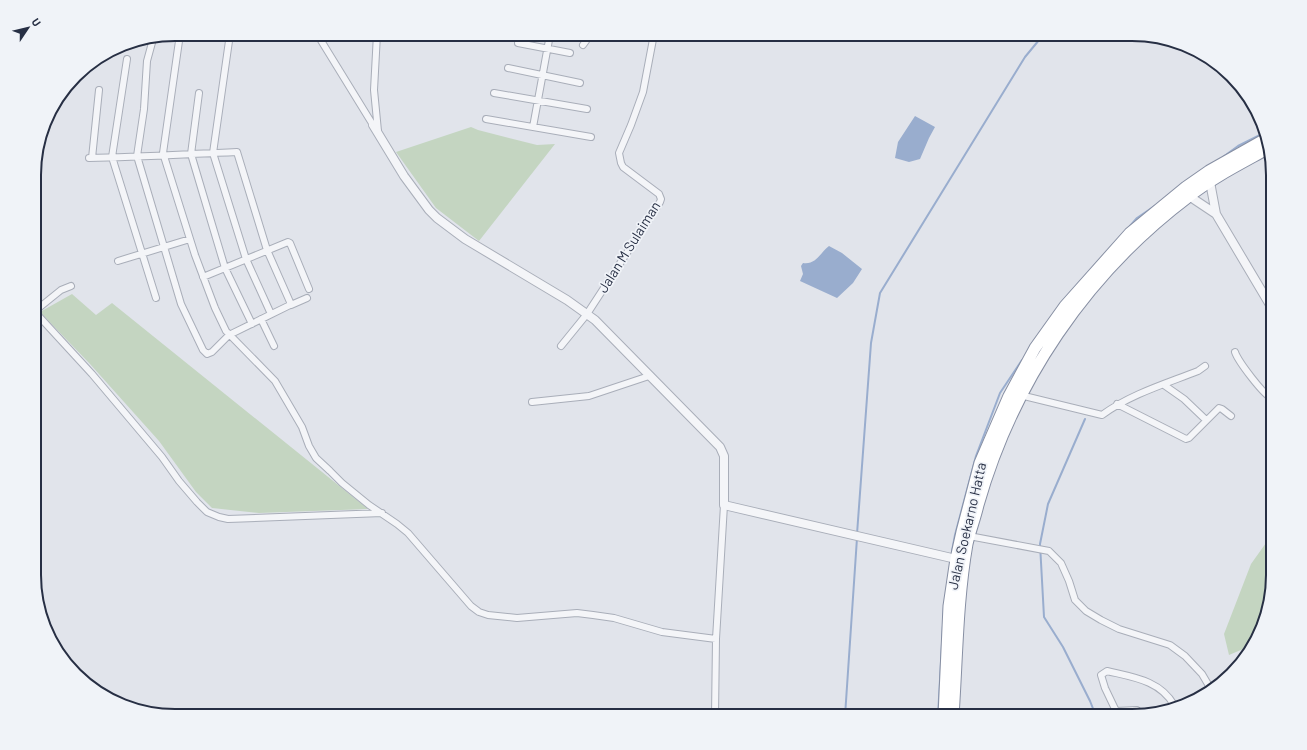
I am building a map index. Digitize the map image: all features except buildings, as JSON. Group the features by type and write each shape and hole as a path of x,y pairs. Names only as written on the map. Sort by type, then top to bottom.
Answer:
{"highway":[{"name":"Jalan Soekarno Hatta","path":"944,709 952,558 982,457 1009,396 1035,348 1065,306 1130,233 1186,187 1209,171 1261,142"},
{"name":"Jalan Soekarno Hatta","path":"953,709 959,604 970,536 987,475 1020,395 1059,331 1106,271 1130,246 1158,220 1189,196 1263,151"}],"street":[{"path":"179,41 163,153 190,239 214,308 226,331 275,382 302,427 316,458 342,483 369,505 408,533 471,606 479,612 488,615 517,618 577,613 614,618 662,632 716,639"},
{"path":"229,41 213,153 246,259 271,314"},
{"path":"321,41 404,176 429,210 437,218 465,239 587,314 600,325 722,450 724,456 724,505 716,639 715,709"},
{"path":"377,41 374,90 378,133"},
{"path":"533,127 549,41"},
{"path":"583,45 586,41"},
{"name":"Jalan M Sulaiman","path":"587,314 661,199 659,194 623,167 619,153 643,92 653,41"},
{"path":"518,43 570,53"},
{"path":"152,44 147,60 144,110 136,156 181,304 203,350 207,354 212,352 229,335 291,304 307,298"},
{"path":"127,59 112,157 156,298"},
{"path":"508,68 580,83"},
{"path":"99,90 91,158 237,152 267,250 291,304"},
{"path":"199,92 191,154 225,268 252,324"},
{"path":"494,93 587,109"},
{"path":"486,119 591,137"},
{"path":"1210,182 1216,214 1266,298"},
{"path":"1189,196 1216,214"},
{"path":"118,261 142,255 190,239"},
{"path":"203,277 289,242 309,289"},
{"path":"41,307 61,290 71,286"},
{"path":"561,346 587,314"},
{"path":"41,319 92,374 162,456 179,481 207,512 218,517 228,519 382,513"},
{"path":"261,319 274,346"},
{"path":"1235,352 1237,360 1266,394"},
{"path":"1020,395 1102,415 1116,404 1198,371 1205,366"},
{"path":"532,402 589,396 650,376"},
{"path":"1164,385 1184,399 1206,420"},
{"path":"1116,404 1186,439 1189,438 1220,408 1231,416"},
{"path":"724,505 952,558"},
{"path":"970,536 1024,545 1049,551 1061,562 1075,600 1086,611 1119,629 1170,645 1202,674 1208,685"},
{"path":"1115,709 1105,688 1101,675 1107,671 1150,683 1161,690 1172,703"}],"green space":[{"path":"471,127 537,145 555,144 479,241 436,208 396,152"},
{"path":"72,294 96,315 112,303 368,509 259,513 212,508 196,492 159,441 41,311"},
{"path":"1266,543 1266,584 1259,618 1256,627 1244,649 1229,655 1224,634 1251,564"}],"water":[{"path":"915,116 935,127 920,159 909,162 895,158 898,142"},
{"path":"829,246 842,253 862,269 853,283 837,298 800,281 803,274 801,266 803,263 815,260"}],"waterway":[{"path":"857,534 871,343 880,293 1025,57 1038,41"},
{"path":"1223,157 1238,146 1260,135"},
{"path":"1130,226 1137,218 1156,205"},
{"path":"952,551 976,456 1000,393 1022,360"},
{"path":"1085,419 1048,504 1040,544 1044,617 1063,647 1093,709"},
{"path":"845,709 857,538"},
{"path":"938,709 944,607"}]}
